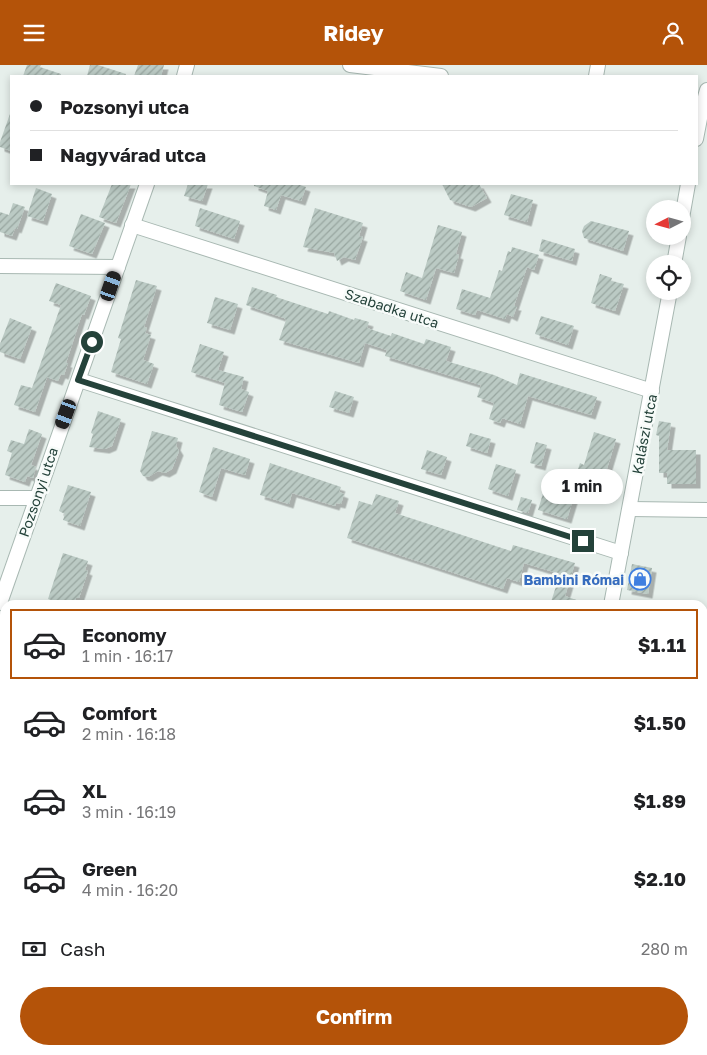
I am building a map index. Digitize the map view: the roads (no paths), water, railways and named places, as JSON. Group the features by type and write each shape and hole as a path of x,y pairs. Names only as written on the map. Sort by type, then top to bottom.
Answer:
{"street":[{"path":"350,65 433,75"},
{"path":"698,129 707,90"},
{"name":"Pozsonyi utca","path":"1,600 147,185"},
{"path":"685,200 688,185"},
{"name":"Szabadka utca","path":"132,225 652,391"},
{"path":"0,266 118,267"},
{"name":"Kalászi utca","path":"612,600 668,300"},
{"path":"78,380 621,553"},
{"path":"0,498 35,499"},
{"path":"630,509 707,510"}],"place":[{"name":"Bambini Római","path":"640,579"}]}
